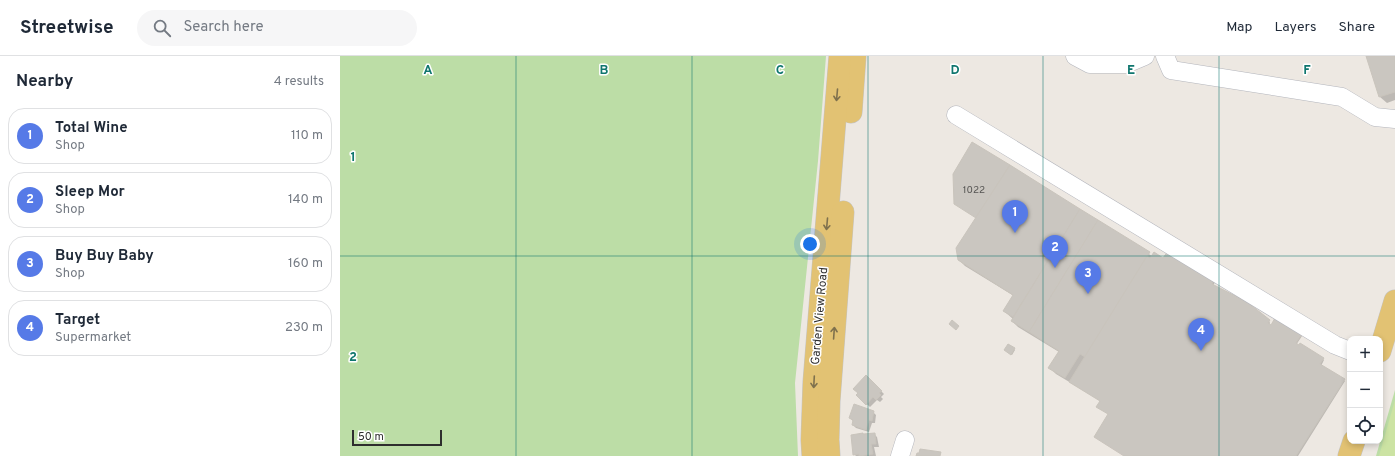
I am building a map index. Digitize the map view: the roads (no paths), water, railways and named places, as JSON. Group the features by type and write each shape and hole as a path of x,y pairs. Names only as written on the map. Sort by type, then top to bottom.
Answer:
{"main road":[{"name":"Garden View Road","path":"814,456 812,440 814,382 840,56"},
{"name":"Garden View Road","path":"829,456 829,401 856,56"},
{"path":"1383,342 1395,301"},
{"path":"1349,456 1353,444"}],"lane":[{"path":"1075,56 1090,64 1126,64 1145,56"},
{"path":"1165,56 1171,70 1342,97 1375,117 1395,119"},
{"path":"956,115 1335,345 1347,350"}],"place":[{"name":"Total Wine","path":"1015,233"},
{"name":"Sleep Mor","path":"1055,268"},
{"name":"Buy Buy Baby","path":"1088,294"},
{"name":"Target","path":"1201,351"}]}
